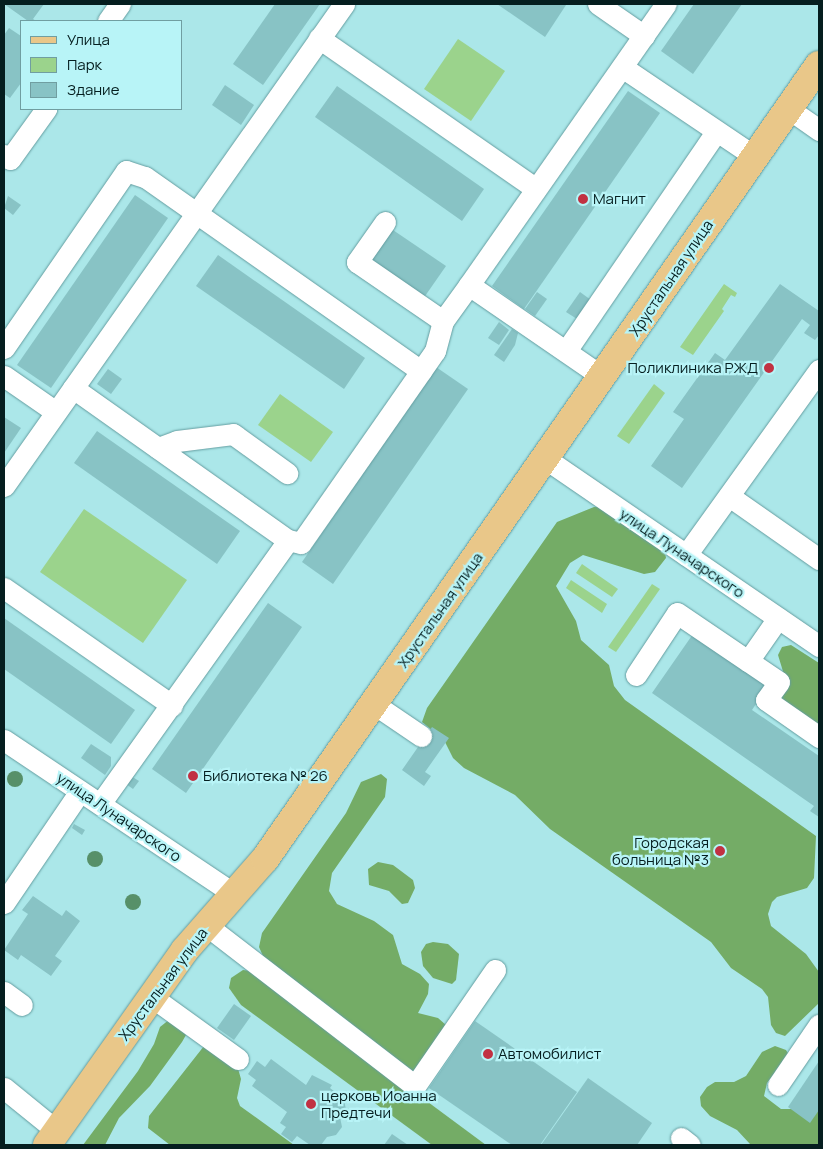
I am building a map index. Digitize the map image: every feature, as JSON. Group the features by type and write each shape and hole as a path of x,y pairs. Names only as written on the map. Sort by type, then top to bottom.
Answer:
{"main road":[{"name":"Хрустальная улица","path":"52,1138 152,997 206,925 265,859 546,459 754,156 819,65"}],"street":[{"path":"109,20 120,4"},
{"path":"4,486 344,4"},
{"path":"598,4 644,36"},
{"path":"73,388 288,540 301,543 435,351 443,321 666,4"},
{"path":"319,38 536,189"},
{"path":"622,67 754,156"},
{"path":"789,109 819,130"},
{"path":"4,155 10,159 45,110"},
{"path":"566,351 716,132"},
{"path":"4,348 126,171 145,177 421,372"},
{"path":"385,222 357,262 443,321"},
{"path":"469,284 603,376"},
{"path":"686,555 819,370"},
{"path":"4,376 56,412"},
{"path":"158,448 178,441 233,434 287,473"},
{"name":"улица Луначарского","path":"546,459 819,646"},
{"path":"729,496 819,559"},
{"path":"100,804 172,706 288,540"},
{"path":"4,588 172,706"},
{"path":"636,675 677,613 778,682 766,700 819,737"},
{"path":"748,661 778,618"},
{"path":"374,704 421,736"},
{"name":"улица Луначарского","path":"4,740 234,894"},
{"path":"4,903 80,790"},
{"path":"206,925 415,1086 494,970"},
{"path":"4,992 22,1005"},
{"path":"152,997 238,1059"},
{"path":"778,1085 819,1025"},
{"path":"4,1088 52,1138"}],"green space":[{"path":"458,39 505,71 471,121 424,89"},
{"path":"724,284 737,293 735,297 731,295 722,309 724,311 693,355 680,347"},
{"path":"654,384 665,393 629,444 617,436"},
{"path":"280,394 333,432 311,462 258,425"},
{"name":"Городская больница №3","path":"594,507 601,507 665,552 666,558 655,572 644,574 583,555 570,563 556,586 576,621 581,640 609,665 614,686 625,700 816,836 814,878 807,888 777,897 772,902 768,914 771,926 806,954 819,972 819,1003 785,1036 776,1033 771,1025 768,997 762,989 731,968 711,942 550,829 515,795 464,768 453,758 444,740 422,722 427,708 557,522"},
{"path":"84,509 187,580 143,643 40,572"},
{"path":"582,564 618,589 612,597 576,573"},
{"path":"571,580 607,604 602,613 566,588"},
{"path":"652,584 660,589 616,652 608,647"},
{"path":"791,645 819,663 819,734 778,701 785,678 778,655 782,647"},
{"path":"381,774 387,779 385,797 332,873 329,891 337,904 374,921 393,935 402,964 420,974 429,984 428,994 418,1013 438,1018 446,1025 414,1072 263,956 259,947 262,933 346,813 361,782"},
{"path":"378,862 393,865 413,880 415,888 408,903 402,904 389,891 369,885 368,869"},
{"path":"433,942 448,944 459,954 456,980 452,984 433,978 423,966 421,952 426,944"},
{"path":"243,970 251,971 486,1145 432,1145 241,1005 229,988 231,978"},
{"path":"170,1019 186,1035 182,1042 150,1086 119,1118 105,1145 83,1145 138,1071 154,1044 160,1027"},
{"path":"204,1046 237,1065 241,1079 237,1098 240,1106 294,1145 170,1145 148,1128 149,1116"},
{"path":"775,1046 786,1050 789,1055 767,1083 764,1096 781,1109 794,1109 819,1073 819,1145 750,1144 737,1130 710,1116 701,1106 700,1097 707,1087 715,1082 734,1082 746,1076 762,1052"}],"building":[{"path":"4,4 44,4 33,19 34,20 27,20"},
{"path":"275,4 320,4 263,85 233,64"},
{"path":"497,4 564,4 566,5 545,37"},
{"path":"694,4 742,4 693,74 661,51"},
{"path":"9,28 20,35 20,84 10,98 4,94 4,35"},
{"path":"225,85 254,105 241,125 212,105"},
{"path":"337,86 484,189 462,221 315,117"},
{"path":"628,91 660,113 524,309 492,286"},
{"path":"135,195 168,218 51,388 17,365"},
{"path":"8,196 21,205 13,215 4,208"},
{"path":"390,228 446,266 423,299 367,261"},
{"path":"218,255 365,358 344,389 196,286"},
{"path":"780,284 819,311 819,335 815,340 804,333 810,325 802,319 682,488 651,466 684,419 673,412 715,353 725,360"},
{"path":"537,292 547,299 535,316 525,309"},
{"path":"580,292 591,300 577,319 566,312"},
{"path":"499,322 509,330 499,345 488,338"},
{"path":"512,329 518,333 515,345 504,362 494,355"},
{"path":"436,367 468,389 333,584 302,562"},
{"path":"108,369 122,379 111,394 97,384"},
{"path":"4,417 21,428 4,453"},
{"path":"97,431 240,531 217,564 74,463"},
{"path":"268,603 302,627 186,793 152,769"},
{"path":"4,618 135,710 111,744 4,669"},
{"path":"693,634 768,686 752,710 819,756 819,817 810,811 814,806 652,693"},
{"path":"432,727 449,738 425,772 431,776 424,786 402,770"},
{"path":"91,744 111,757 111,766 105,775 81,758"},
{"path":"131,776 139,781 133,789 126,784"},
{"path":"74,824 85,830 82,835 72,828"},
{"path":"33,896 62,916 66,910 80,921 55,956 62,961 51,976 21,955 18,960 4,950 28,914 22,910"},
{"path":"234,1004 251,1016 234,1040 217,1028"},
{"name":"Автомобилист","path":"475,1021 577,1092 540,1145 512,1145 429,1088"},
{"name":"церковь Иоанна Предтечи","path":"271,1059 306,1085 312,1075 332,1085 330,1088 344,1099 346,1110 340,1117 342,1127 336,1135 327,1137 321,1145 310,1145 297,1136 292,1142 281,1134 286,1127 280,1123 287,1112 252,1086 256,1080 248,1074 257,1061 265,1067"},
{"path":"819,1061 819,1110 810,1123 788,1107"},
{"path":"588,1078 652,1123 637,1145 541,1145"},
{"path":"392,1134 408,1145 384,1145"}],"place":[{"name":"Магнит","path":"583,199"},
{"name":"Поликлиника РЖД","path":"769,368"},
{"name":"Библиотека № 26","path":"193,776"},
{"name":"Городская больница №3","path":"720,851"},
{"name":"Автомобилист","path":"488,1054"},
{"name":"церковь Иоанна Предтечи","path":"311,1104"}]}
